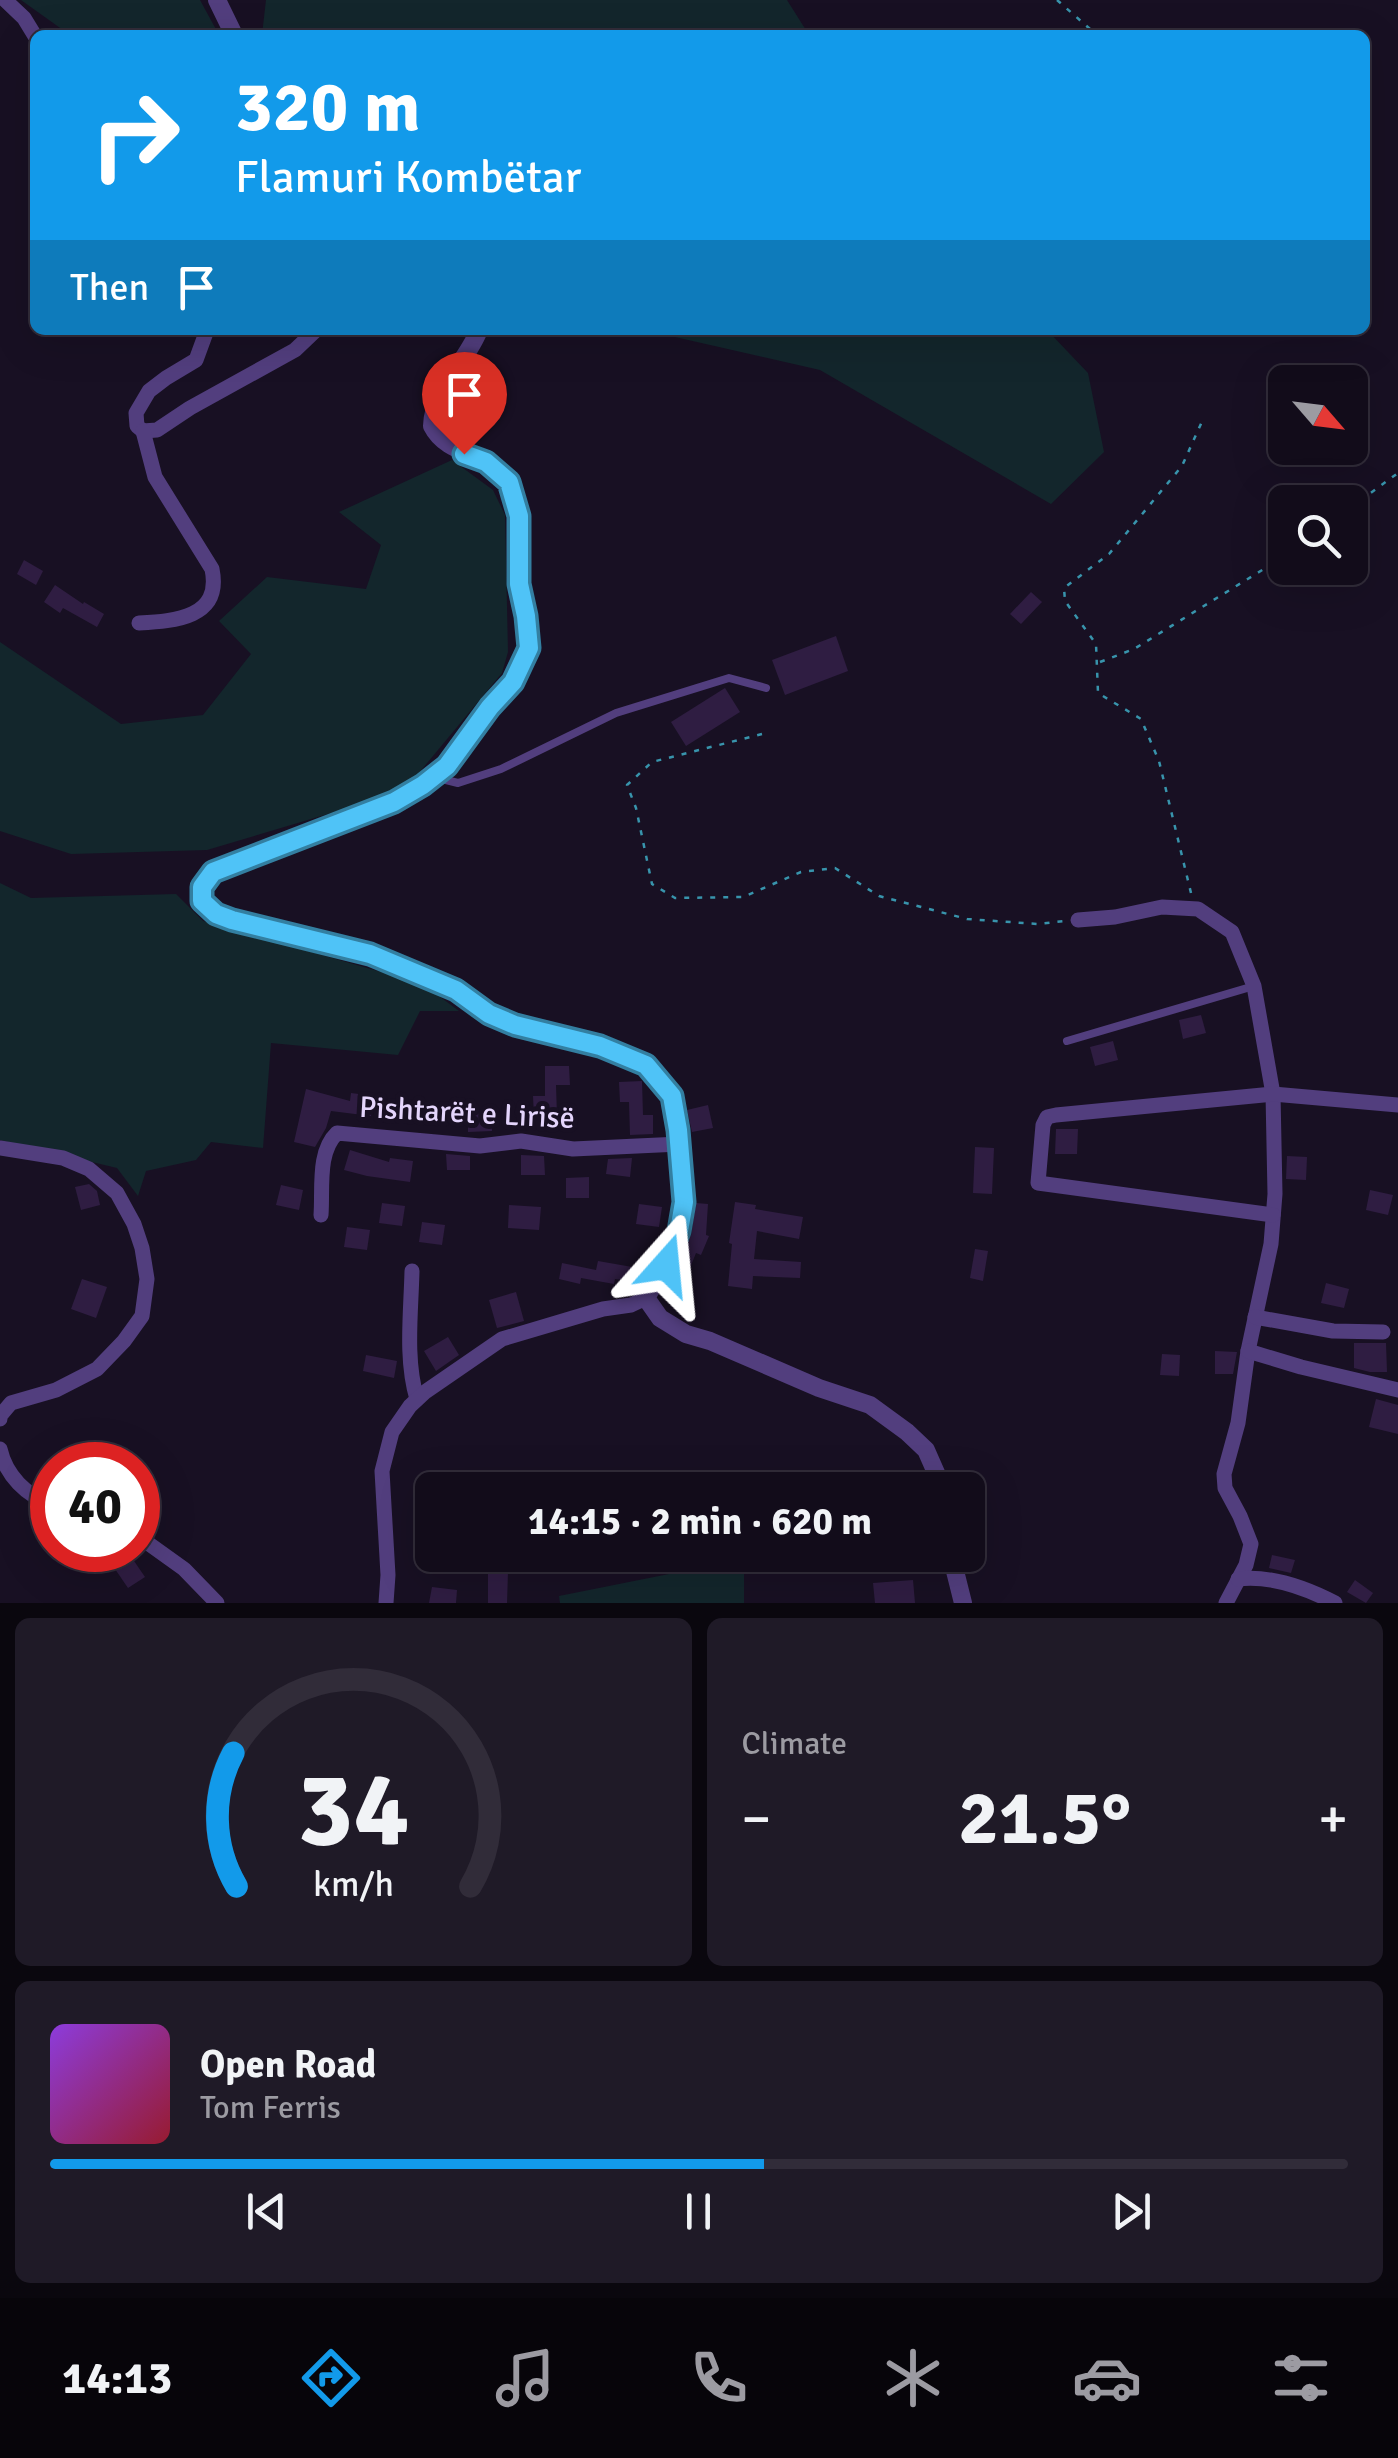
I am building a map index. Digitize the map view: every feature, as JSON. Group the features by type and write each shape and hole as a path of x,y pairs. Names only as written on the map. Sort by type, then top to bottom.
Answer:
{"street":[{"path":"5,0 31,30"},
{"path":"217,0 232,30"},
{"path":"138,623 178,621 212,599 216,584 212,569 155,476 136,413 149,392 196,360 205,335"},
{"path":"143,431 157,430 294,350 310,335"},
{"path":"386,1603 382,1471 392,1432 410,1406 502,1339 646,1298 666,1265 679,1231 684,1202 672,1096 646,1065 600,1046 515,1025 489,1014 456,990 370,954 232,920 216,914 202,901 202,887 213,872 394,802 434,776 447,766 513,682 529,648 519,584 519,516 509,482 486,462 449,446 432,426 436,401 477,335"},
{"path":"1078,920 1115,917 1162,906 1198,909 1232,932 1254,986 1273,1094 1273,1215 1238,1424 1224,1474 1225,1488 1252,1544 1226,1603"},
{"path":"1273,1215 1038,1183 1043,1126 1047,1117 1273,1094 1398,1105"},
{"name":"Pishtarët e Lirisë","path":"321,1215 324,1153 337,1133 480,1146 521,1142 573,1148 680,1144"},
{"path":"0,1148 64,1158 89,1168 117,1194 134,1224 147,1279 142,1316 96,1370 56,1390 12,1403 0,1420"},
{"path":"412,1271 410,1330 417,1399"},
{"path":"646,1298 660,1318 686,1334 870,1405 926,1450 936,1472"},
{"path":"1255,1316 1333,1330 1383,1332"},
{"path":"1248,1350 1398,1390"},
{"path":"0,1448 4,1464 30,1493"},
{"path":"160,1552 184,1569 217,1603"},
{"path":"955,1572 962,1603"},
{"path":"1238,1578 1252,1577 1310,1590 1335,1603"}],"lane":[{"path":"434,776 458,783 502,769 616,714 729,678 766,688"},
{"path":"1067,1041 1254,986"}],"path":[{"path":"1057,0 1090,29"},
{"path":"1194,909 1159,761 1142,720 1098,692 1096,644 1065,601 1064,588 1109,554 1182,466 1204,416"},
{"path":"1368,495 1398,473"},
{"path":"1097,663 1134,648 1268,566"},
{"path":"762,734 652,762 627,785 636,808 652,884 675,898 743,898 801,872 834,868 879,896 967,919 1037,924 1078,920"}],"shaded area":[{"path":"21,0 200,0 216,30 63,30"},
{"path":"266,0 787,0 806,30 263,30"},
{"path":"1052,335 1088,373 1104,452 1051,504 820,370 675,337"},
{"path":"452,460 493,490 505,515 508,652 502,673 413,780 358,805 207,850 71,854 0,831 0,642 121,724 203,715 251,654 219,621 267,577 366,589 381,545 339,512"},
{"path":"0,883 31,898 176,894 203,921 423,984 459,1011 420,1011 398,1055 271,1043 263,1148 211,1142 196,1160 146,1171 138,1196 117,1168 0,1140"},
{"path":"679,1572 744,1572 744,1603 560,1603 559,1596"}],"building":[{"path":"24,560 43,571 36,585 17,574"},
{"path":"55,585 104,614 97,627 63,608 60,613 44,602"},
{"path":"1031,592 1042,602 1021,624 1010,614"},
{"path":"836,636 848,671 785,695 772,660"},
{"path":"725,688 740,712 686,746 671,722"},
{"path":"1201,1015 1206,1033 1183,1039 1179,1020"},
{"path":"1113,1041 1118,1060 1095,1066 1090,1047"},
{"path":"545,1066 569,1066 570,1085 556,1085 557,1116 534,1117 533,1096 545,1096"},
{"path":"642,1081 643,1115 653,1115 653,1134 630,1135 629,1102 620,1102 619,1082"},
{"path":"306,1089 350,1101 351,1093 374,1096 371,1116 331,1111 315,1147 294,1142"},
{"path":"708,1105 713,1128 692,1132 687,1110"},
{"path":"468,1111 491,1111 492,1131 468,1132"},
{"path":"1056,1129 1078,1129 1077,1154 1055,1154"},
{"path":"975,1147 994,1148 992,1194 973,1193"},
{"path":"350,1150 389,1162 390,1158 413,1161 410,1182 344,1170"},
{"path":"446,1154 470,1156 470,1170 447,1170"},
{"path":"521,1155 544,1156 545,1175 521,1175"},
{"path":"1287,1156 1307,1157 1306,1180 1286,1179"},
{"path":"632,1158 630,1177 606,1174 608,1159"},
{"path":"589,1177 589,1198 566,1198 566,1178"},
{"path":"89,1184 97,1191 100,1205 81,1210 75,1187"},
{"path":"281,1185 303,1190 299,1210 276,1205"},
{"path":"1370,1190 1393,1195 1388,1215 1366,1210"},
{"path":"735,1202 803,1217 799,1239 757,1231 754,1259 801,1262 800,1278 753,1276 752,1289 728,1286"},
{"path":"382,1203 405,1206 402,1226 379,1223"},
{"path":"696,1203 708,1204 709,1236 701,1255 696,1253 682,1288 669,1282 691,1235"},
{"path":"639,1204 662,1207 659,1227 636,1224"},
{"path":"509,1205 541,1207 539,1230 508,1228"},
{"path":"422,1222 445,1225 442,1245 419,1242"},
{"path":"347,1227 370,1230 367,1250 344,1247"},
{"path":"975,1249 988,1251 983,1281 970,1278"},
{"path":"598,1261 638,1268 635,1282 615,1279 614,1284 581,1278 580,1284 559,1279 562,1263 596,1270"},
{"path":"82,1279 107,1287 96,1318 71,1309"},
{"path":"1326,1283 1349,1289 1344,1308 1321,1303"},
{"path":"516,1292 524,1321 497,1328 489,1300"},
{"path":"448,1337 459,1355 436,1371 424,1351"},
{"path":"1354,1343 1386,1343 1387,1372 1354,1368"},
{"path":"1215,1351 1237,1352 1233,1374 1215,1374"},
{"path":"1162,1354 1180,1355 1179,1376 1160,1375"},
{"path":"366,1355 397,1361 394,1378 363,1371"},
{"path":"1376,1399 1398,1405 1398,1434 1369,1427"},
{"path":"1272,1555 1295,1560 1291,1573 1269,1568"},
{"path":"117,1572 142,1572 145,1577 128,1588"},
{"path":"488,1572 508,1572 507,1603 488,1603"},
{"path":"913,1580 915,1603 875,1603 873,1583"},
{"path":"1355,1580 1373,1593 1366,1603 1347,1592"},
{"path":"432,1587 457,1590 456,1603 429,1603"}],"route":[{"path":"464,454 496,468 509,482 519,516 519,584 529,648 522,667 447,766 423,785 394,802 213,872 202,887 202,901 216,914 232,920 370,954 456,990 489,1014 515,1025 600,1046 646,1065 672,1096 678,1130 684,1202 679,1231 666,1265"}]}
